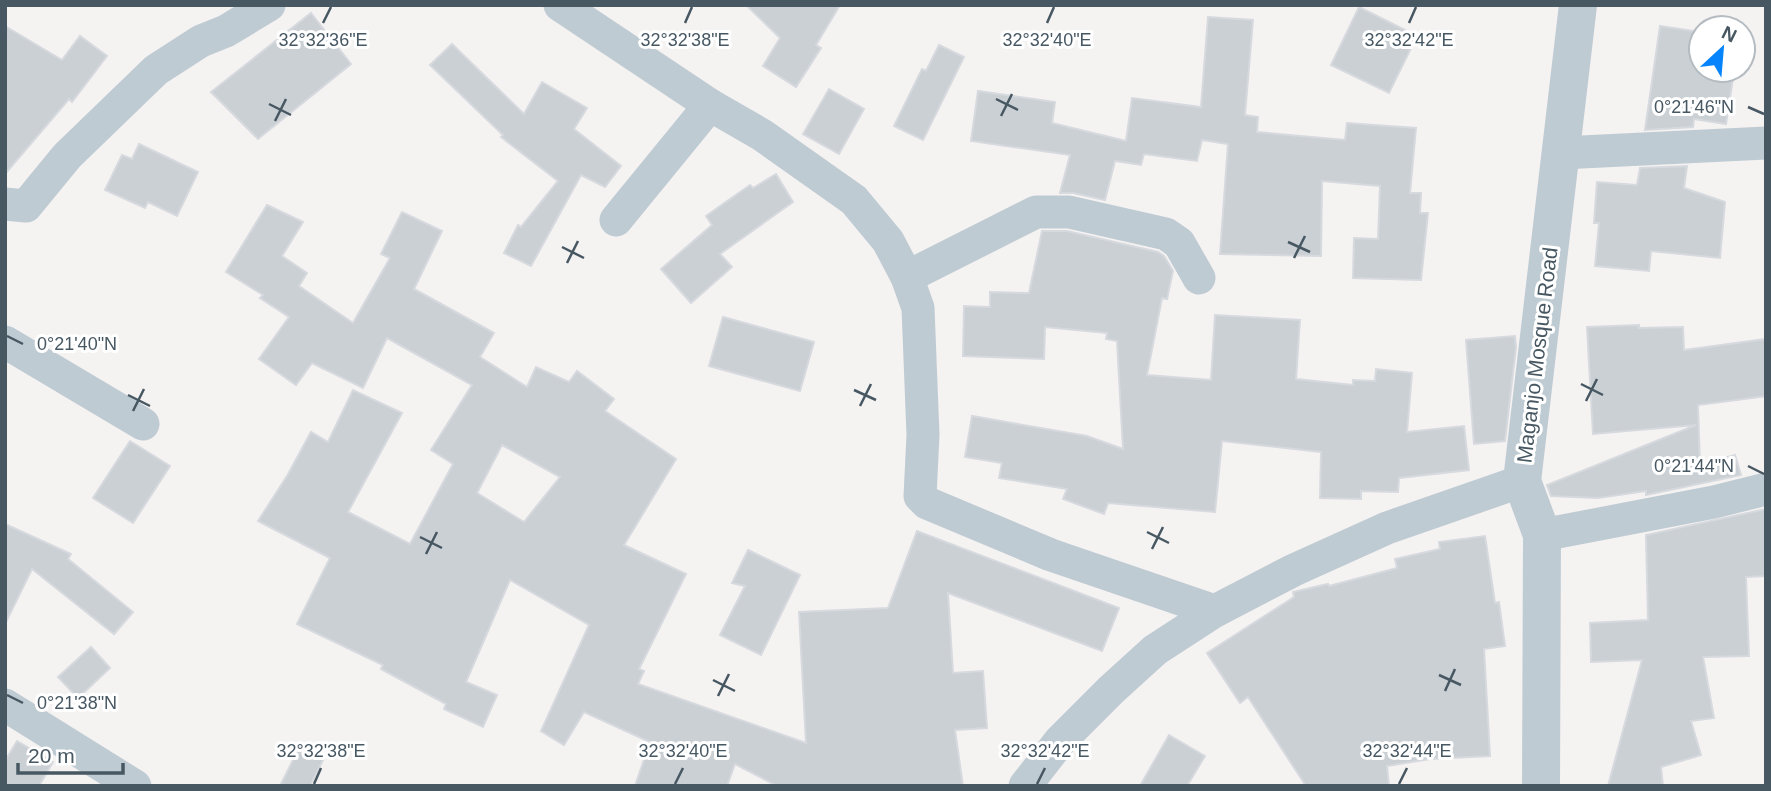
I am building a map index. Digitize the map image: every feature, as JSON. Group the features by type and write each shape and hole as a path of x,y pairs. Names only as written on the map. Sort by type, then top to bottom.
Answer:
{"street":[{"path":"560,5 710,105 762,135 855,200 888,241 907,277 918,308 923,435 920,496 927,503 1051,555 1215,611"},
{"name":"Maganjo Mosque Road","path":"1541,786 1542,535 1522,481 1578,5"},
{"path":"6,208 26,206 67,156 156,70 201,41 226,31 261,7"},
{"path":"616,220 710,105"},
{"path":"1561,153 1766,143"},
{"path":"907,277 1036,212 1069,212 1166,234 1179,243 1199,278"},
{"path":"5,342 143,424"},
{"path":"1025,786 1060,741 1111,690 1155,650 1215,611 1294,570 1387,528 1522,481"},
{"path":"1542,535 1714,502 1766,489"},
{"path":"5,705 135,786"}],"building":[{"path":"746,5 840,5 816,45 821,48 796,87 763,66 780,38"},
{"path":"1359,7 1417,36 1389,93 1331,65"},
{"path":"311,13 351,64 258,139 211,92"},
{"path":"1208,17 1253,20 1245,115 1258,117 1257,132 1345,140 1347,123 1416,128 1410,193 1421,193 1420,213 1428,213 1421,280 1353,278 1354,238 1378,239 1380,186 1322,181 1321,256 1220,254 1228,144 1202,140 1197,161 1144,154 1141,165 1115,161 1105,200 1060,193 1070,155 971,141 978,91 1055,102 1052,123 1126,141 1132,98 1201,107"},
{"path":"5,26 62,60 80,36 107,56 72,102 69,99 5,174"},
{"path":"1660,26 1687,30 1687,84 1732,84 1726,124 1694,119 1693,127 1645,130"},
{"path":"452,44 524,114 542,82 587,108 574,129 621,166 605,187 581,175 531,266 504,253 518,225 521,227 558,181 501,137 503,135 430,65"},
{"path":"939,45 964,57 923,140 894,126 922,69 926,71"},
{"path":"829,89 864,109 839,154 803,134"},
{"path":"139,144 198,172 177,216 148,202 145,208 105,190 122,155 132,159"},
{"path":"1687,166 1684,188 1725,202 1720,258 1651,251 1649,271 1595,266 1599,223 1594,223 1597,182 1637,185 1640,168"},
{"path":"776,174 793,202 720,254 732,267 691,303 661,269 712,225 706,216 750,185 753,188"},
{"path":"267,205 303,222 282,256 307,273 299,286 353,323 390,258 381,254 402,212 442,231 414,289 494,333 480,357 527,387 536,367 569,382 577,371 614,399 605,411 676,459 624,545 686,574 639,669 644,671 638,684 806,743 799,612 888,608 917,531 1119,608 1102,651 948,593 953,673 983,671 987,728 955,730 963,786 777,786 735,764 727,786 635,786 650,742 584,712 564,745 541,731 589,625 510,580 466,682 497,695 483,727 444,709 446,704 381,669 383,665 297,624 330,558 258,521 311,432 328,442 353,390 402,413 348,512 410,544 453,464 431,450 472,385 387,338 363,388 312,363 296,385 259,359 289,317 260,298 263,295 226,272","holes":["502,445 560,477 524,522 477,493"]},
{"path":"1042,231 1067,231 1158,252 1164,256 1173,271 1167,299 1162,298 1147,375 1211,380 1215,315 1300,320 1296,379 1353,385 1353,380 1375,381 1376,369 1412,373 1407,432 1464,426 1469,470 1399,478 1398,492 1361,491 1361,499 1320,498 1321,452 1222,441 1215,512 1108,503 1104,514 1063,499 1067,489 999,478 1002,463 965,457 972,416 1087,436 1123,449 1117,341 1106,339 1107,333 1045,327 1044,359 963,356 964,306 990,307 990,292 1029,293"},
{"path":"723,317 814,342 800,391 709,366"},
{"path":"1639,325 1639,328 1683,327 1684,350 1766,339 1766,396 1698,405 1700,465 1735,455 1741,475 1646,495 1646,491 1598,498 1551,496 1547,485 1696,425 1593,434 1587,327"},
{"path":"1515,336 1505,441 1474,444 1466,340"},
{"path":"130,441 170,466 133,523 93,498"},
{"path":"1766,509 1766,576 1746,577 1749,656 1703,657 1714,718 1691,721 1701,755 1661,767 1663,786 1608,786 1642,660 1591,662 1590,623 1648,620 1646,535"},
{"path":"5,524 71,554 68,559 133,612 114,634 32,569 5,624"},
{"path":"1485,536 1495,603 1499,602 1505,646 1484,649 1490,756 1430,759 1387,766 1389,786 1306,786 1248,697 1240,703 1207,653 1294,597 1293,592 1328,584 1329,586 1397,568 1395,559 1440,549 1439,542"},
{"path":"748,550 800,575 761,655 720,635 745,586 732,583"},
{"path":"91,647 110,668 78,698 58,677"},
{"path":"1169,735 1205,756 1187,786 1140,786"},
{"path":"17,741 53,762 39,786 5,786 5,761"},
{"path":"301,744 325,756 310,786 280,786"}]}
